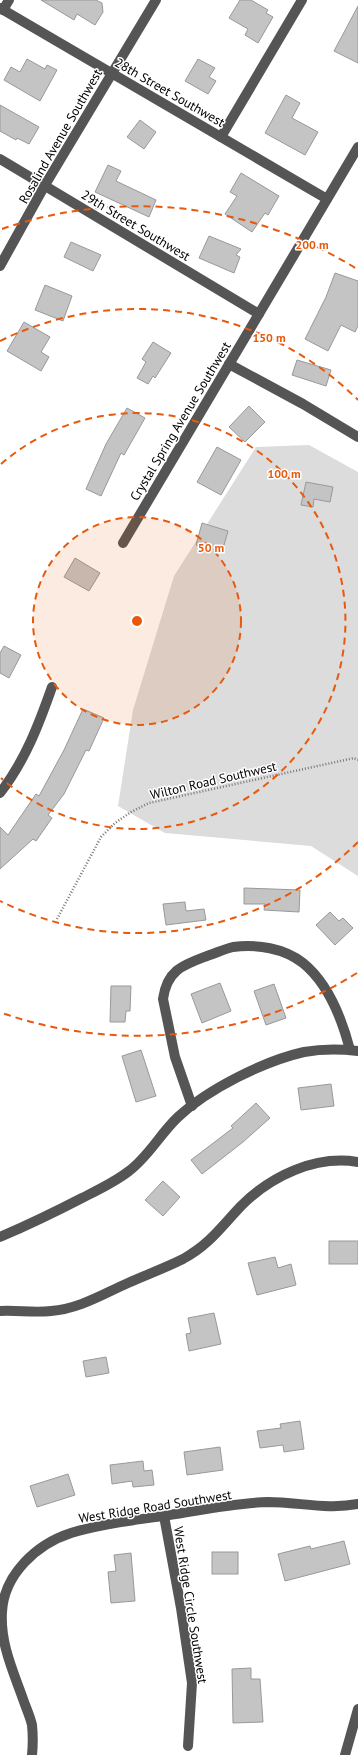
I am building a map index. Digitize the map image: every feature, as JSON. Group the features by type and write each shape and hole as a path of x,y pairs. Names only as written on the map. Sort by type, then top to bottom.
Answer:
{"street":[{"path":"1,9 9,0"},
{"name":"Rosalind Avenue Southwest","path":"0,266 44,186 156,0"},
{"path":"222,137 302,0"},
{"name":"28th Street Southwest","path":"1,9 328,199"},
{"name":"Crystal Spring Avenue Southwest","path":"123,544 358,147"},
{"name":"29th Street Southwest","path":"0,159 259,314"},
{"path":"229,364 303,404 358,437"},
{"path":"0,793 24,756 40,721 52,687"},
{"path":"0,1237 47,1216 111,1183 130,1171 146,1156 178,1118 210,1093 234,1080 271,1063 304,1052 333,1050 354,1051 337,1010 326,990 303,963 288,954 272,948 252,946 232,948 187,963 174,972 164,990 163,999 175,1057 192,1106"},
{"path":"0,1311 52,1311 75,1306 92,1300 183,1259 218,1233 241,1206 257,1192 284,1175 311,1164 333,1160 358,1162"},
{"name":"West Ridge Road Southwest","path":"32,1755 32,1724 6,1652 2,1631 4,1595 11,1580 31,1555 51,1542 70,1533 110,1524 228,1506 267,1502 323,1506 358,1504"},
{"name":"West Ridge Circle Southwest","path":"164,1516 181,1608 192,1684 188,1746"},
{"path":"345,1755 358,1709"}],"path":[{"name":"Wilton Road Southwest","path":"57,919 101,837 115,823 131,812 149,803 354,758 358,760"}],"shaded area":[{"path":"309,445 358,472 358,876 311,846 165,833 118,806 133,710 174,576 256,447"}],"building":[{"path":"41,0 96,0 102,3 103,12 95,25 77,14 74,20"},
{"path":"240,0 251,0 268,10 266,13 273,17 258,43 245,35 248,29 229,18"},
{"path":"358,6 358,63 334,51"},
{"path":"27,59 45,69 47,65 57,70 40,101 4,80 11,67 20,72"},
{"path":"198,59 215,68 209,77 216,81 208,94 185,81"},
{"path":"286,95 300,103 292,118 318,132 305,155 265,133"},
{"path":"0,105 39,127 29,144 17,138 16,140 0,131"},
{"path":"140,120 156,132 144,149 127,137"},
{"path":"108,165 121,171 116,181 156,200 149,217 95,192"},
{"path":"241,173 279,196 268,215 265,213 252,232 225,214 237,196 230,192"},
{"path":"209,236 241,249 236,255 240,257 234,273 199,258"},
{"path":"71,242 101,255 93,271 64,257"},
{"path":"335,273 358,281 358,326 355,332 341,325 328,351 305,339 326,297"},
{"path":"45,285 72,296 63,321 35,310"},
{"path":"24,322 50,337 41,352 49,357 41,371 7,351"},
{"path":"153,342 171,353 155,378 153,376 148,384 137,378 146,362 142,359"},
{"path":"297,360 331,370 326,386 292,375"},
{"path":"249,406 265,422 245,442 229,427"},
{"path":"127,408 145,418 124,455 121,453 101,496 86,489 106,444"},
{"path":"217,447 241,460 221,495 197,482"},
{"path":"306,482 333,487 330,502 314,499 313,507 301,505"},
{"path":"202,523 228,531 222,552 196,545"},
{"path":"75,558 100,573 89,591 64,577"},
{"path":"4,646 21,655 9,678 0,673 0,653"},
{"path":"83,709 104,718 89,751 86,750 64,794 48,815 52,818 36,841 33,839 0,869 0,827 8,835 36,794 39,796 64,750"},
{"path":"244,888 300,890 299,912 264,910 265,904 244,904"},
{"path":"185,902 186,911 204,909 206,920 166,925 163,904"},
{"path":"330,912 339,921 343,918 353,928 335,945 316,925"},
{"path":"220,983 231,1011 202,1023 191,994"},
{"path":"274,984 286,1018 266,1025 254,991"},
{"path":"111,986 131,986 130,1011 126,1011 125,1022 110,1022"},
{"path":"141,1050 156,1096 136,1102 122,1056"},
{"path":"331,1084 334,1106 301,1110 298,1088"},
{"path":"256,1103 270,1118 243,1142 202,1174 191,1160 233,1128 231,1126"},
{"path":"163,1181 180,1197 163,1216 145,1200"},
{"path":"329,1241 358,1241 358,1264 329,1264"},
{"path":"275,1257 278,1268 291,1264 296,1285 257,1295 248,1263"},
{"path":"214,1313 221,1344 189,1351 186,1334 191,1333 188,1318"},
{"path":"106,1357 109,1373 86,1377 83,1361"},
{"path":"300,1421 304,1449 284,1452 283,1445 260,1448 257,1431 281,1428 280,1424"},
{"path":"220,1447 223,1470 187,1475 184,1452"},
{"path":"143,1461 144,1471 152,1470 154,1485 133,1487 132,1481 112,1484 110,1465"},
{"path":"68,1474 75,1495 37,1507 30,1486"},
{"path":"344,1541 350,1564 285,1581 278,1554 310,1546 311,1549"},
{"path":"212,1552 238,1552 238,1574 212,1574"},
{"path":"131,1553 135,1601 111,1603 108,1572 116,1571 114,1555"},
{"path":"251,1668 251,1679 260,1679 263,1722 233,1723 232,1669"}]}
